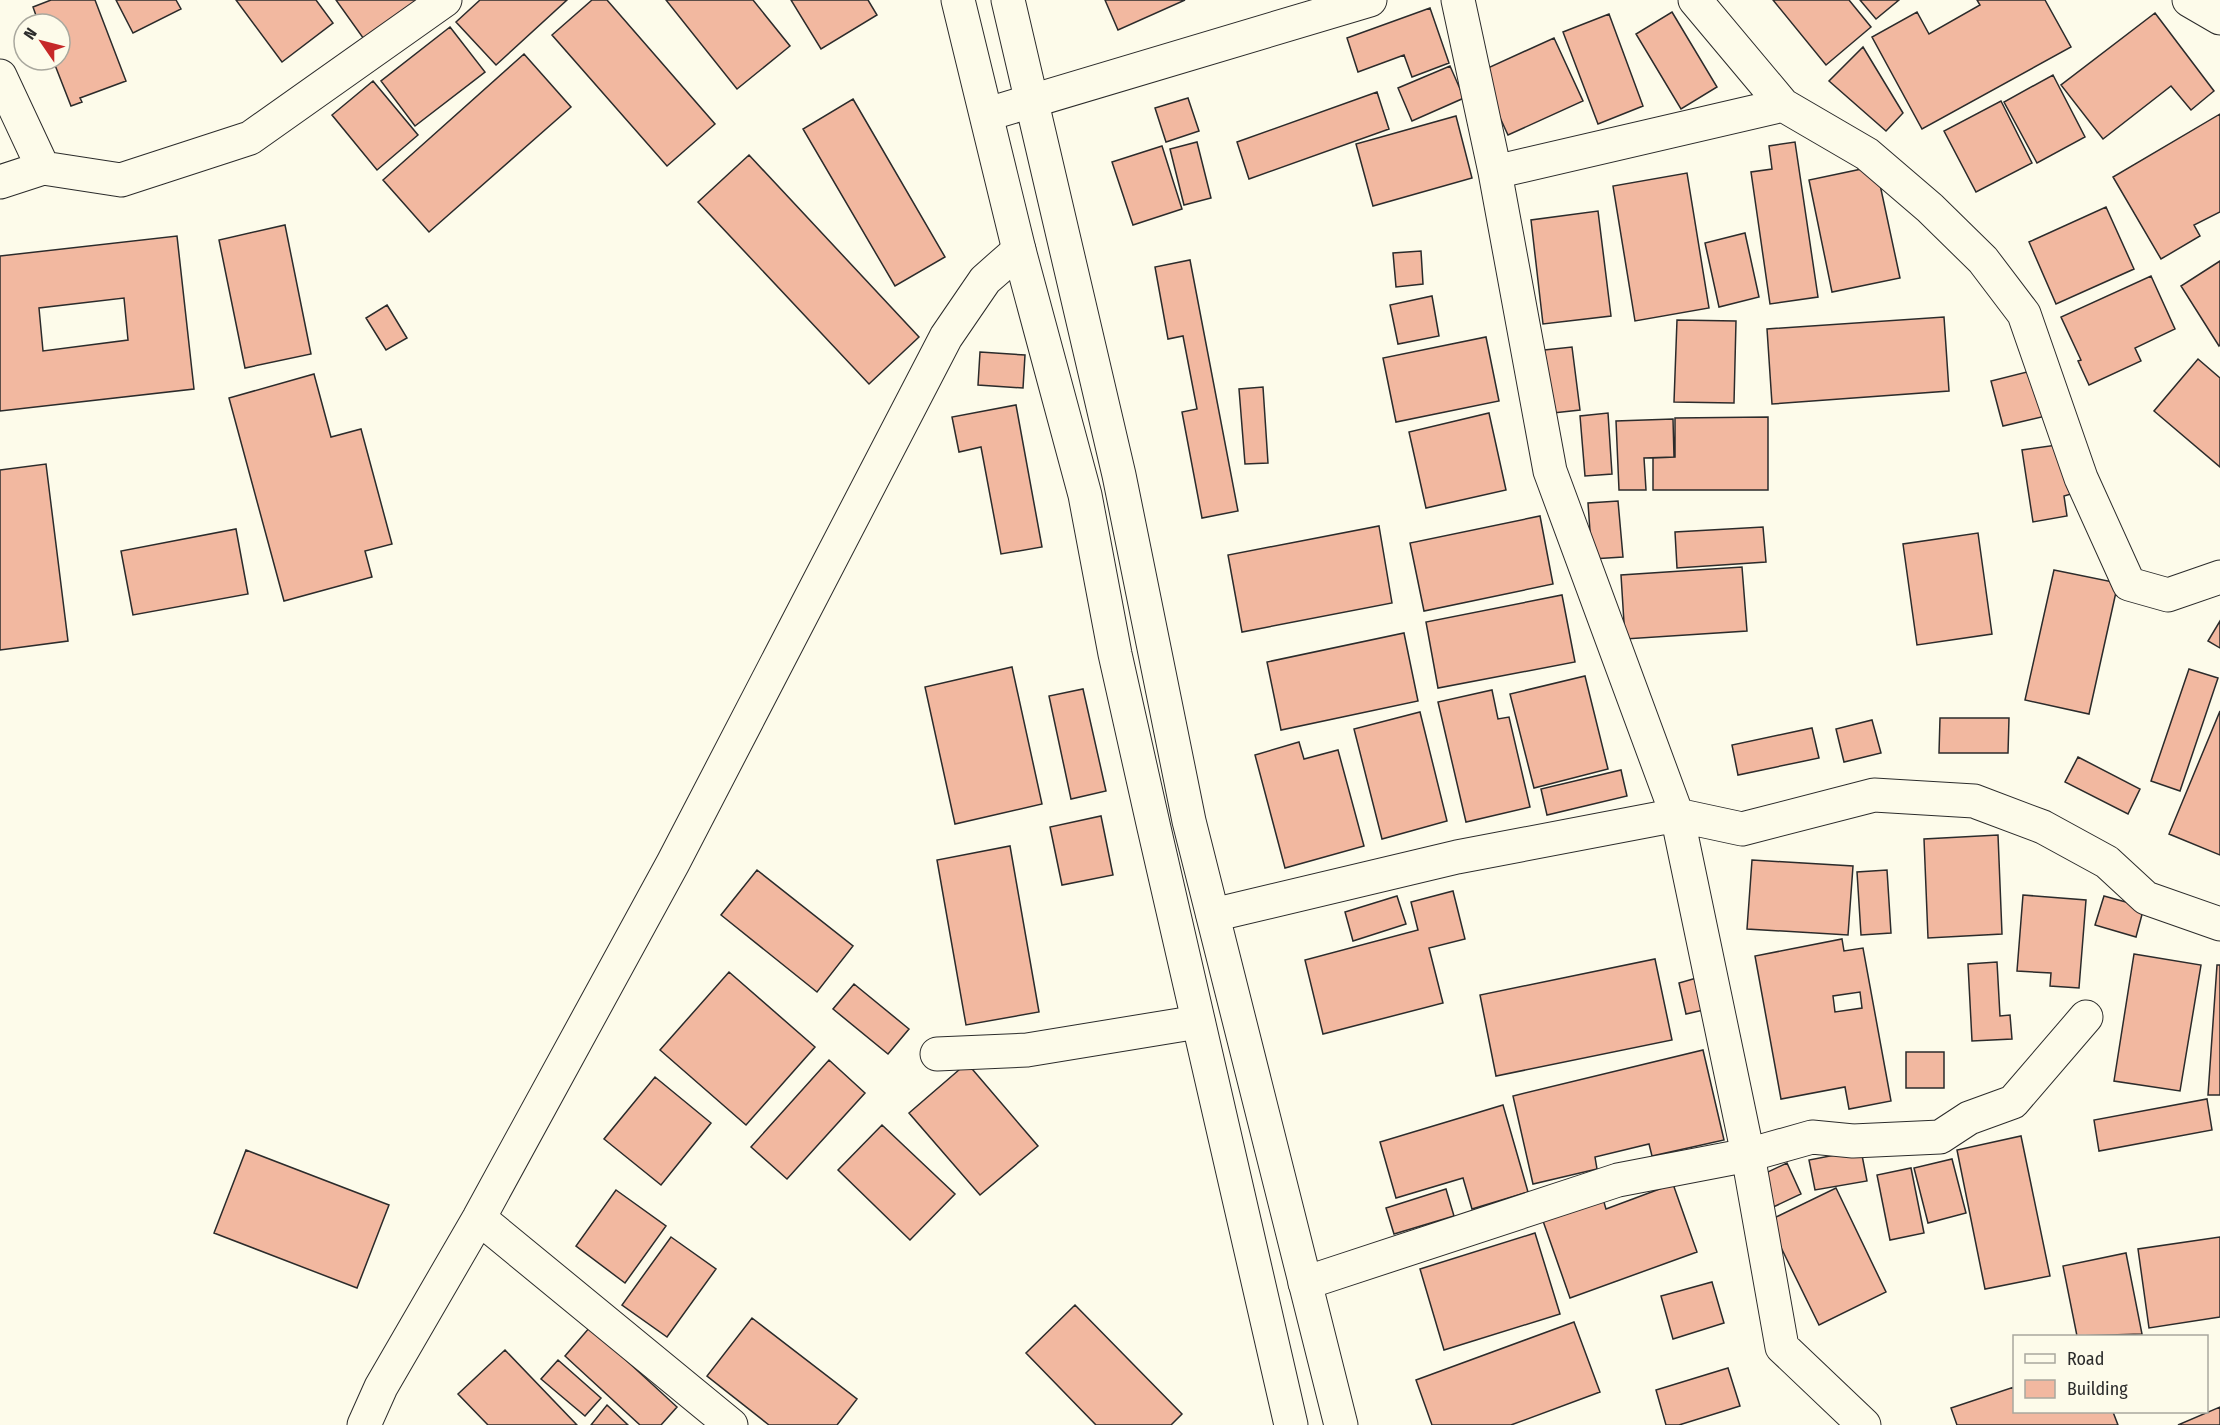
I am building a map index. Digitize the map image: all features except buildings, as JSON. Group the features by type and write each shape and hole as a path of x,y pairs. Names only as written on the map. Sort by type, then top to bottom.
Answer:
{"street":[{"path":"0,182 43,168 121,180 250,138 445,0"},
{"path":"958,0 988,114 1019,250 1085,495 1115,654 1286,1423"},
{"path":"1008,0 1119,475 1163,699 1213,915 1341,1425"},
{"path":"988,114 1370,0"},
{"path":"1458,0 1495,172 1550,471 1677,815 1748,1155 1782,1347 1864,1425"},
{"path":"1695,0 1783,105 1867,154 1983,260 2024,314 2081,478 2129,584 2168,595 2220,577"},
{"path":"2188,0 2220,18"},
{"path":"0,76 43,168"},
{"path":"1495,172 1783,105"},
{"path":"364,1425 381,1387 479,1218 673,863 946,336 985,280 1019,250"},
{"path":"1213,915 1457,857 1677,815 1742,829 1874,795 1974,801 2043,827 2107,862 2146,898 2220,924"},
{"path":"1305,1283 1618,1180 1748,1155 1812,1137 1853,1141 1940,1137 1969,1118 2013,1102 2086,1017"},
{"path":"937,1054 1027,1050 1198,1022"},
{"path":"479,1218 731,1425"}]}
